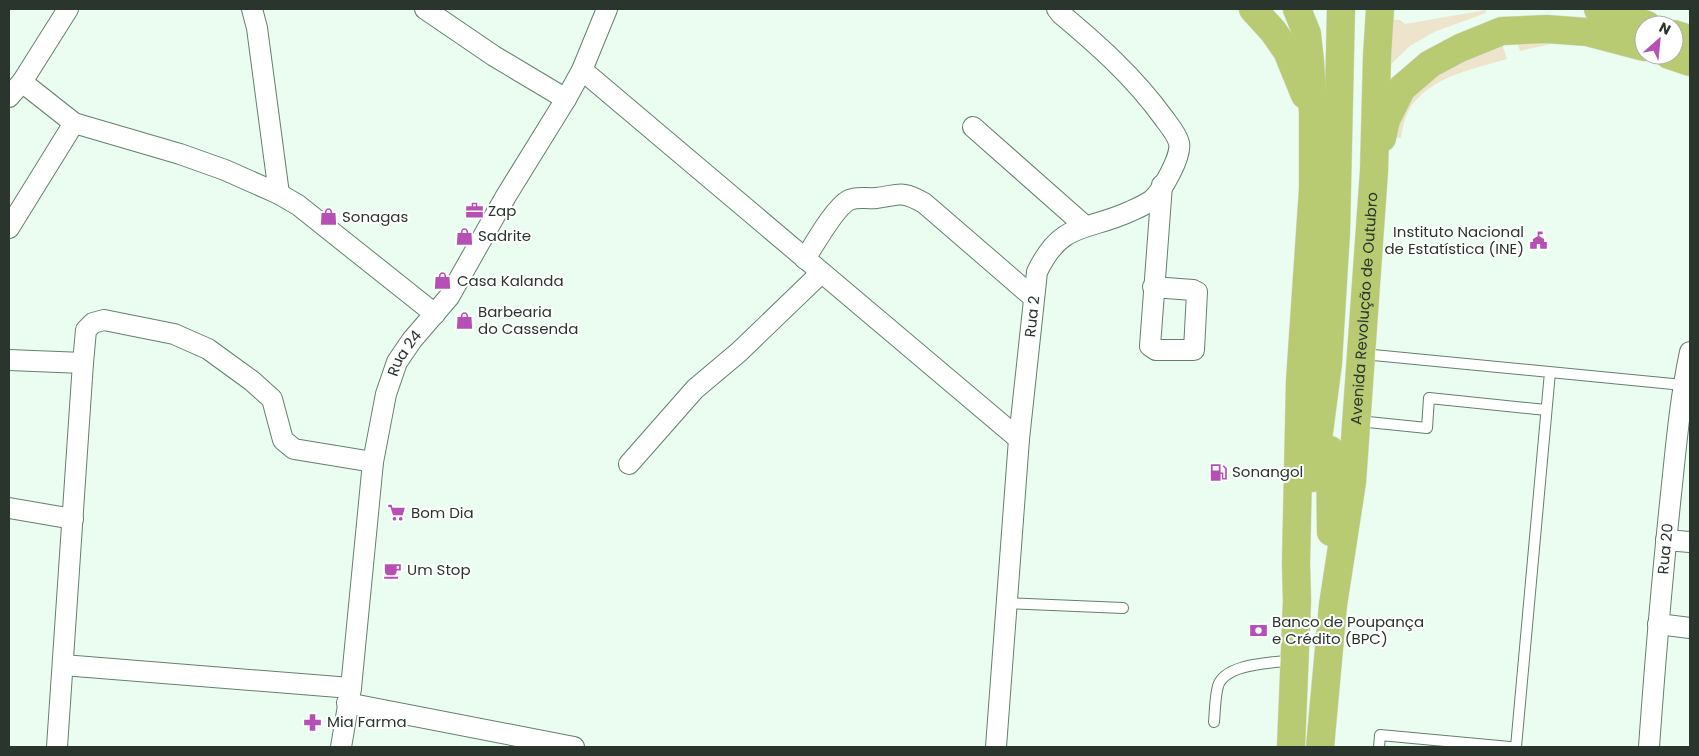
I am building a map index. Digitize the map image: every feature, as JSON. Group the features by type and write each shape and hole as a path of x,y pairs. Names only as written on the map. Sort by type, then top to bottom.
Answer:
{"main road":[{"path":"1253,9 1273,31 1287,51 1313,113"},
{"name":"Avenida Revolução de Outubro","path":"1291,747 1297,601 1296,563 1300,381 1313,189 1313,113 1310,61 1307,34 1297,9"},
{"name":"Avenida Revolução de Outubro","path":"1297,601 1328,363 1336,232 1341,9"},
{"name":"Avenida Revolução de Outubro","path":"1320,747 1333,605 1352,482 1357,421 1374,171 1380,9"},
{"path":"1598,9 1634,21"},
{"path":"1374,171 1386,120 1402,88 1430,64 1460,48 1502,32 1546,29 1587,32 1634,45"},
{"name":"Avenida Revolução de Outubro","path":"1328,363 1333,605"}],"street":[{"path":"9,98 22,82 68,9"},
{"path":"252,9 257,28 279,194"},
{"path":"426,9 494,56 566,99"},
{"name":"Rua 24","path":"341,747 349,695 373,462 386,394 397,362 412,340 449,297 506,196 582,70 607,9"},
{"name":"Rua 2","path":"996,747 1019,439 1037,272 1044,257 1056,242 1071,232 1104,221 1152,200 1162,186 1179,153 1179,143 1172,129 1141,89 1124,70 1057,9"},
{"path":"582,70 1019,439"},
{"path":"22,82 74,123 189,157 225,170 279,194 298,205 435,314"},
{"path":"9,228 74,123"},
{"path":"973,127 1085,226"},
{"path":"1153,287 1162,186"},
{"path":"805,259 839,209 848,200 860,197 875,198 901,193 924,203 1034,298"},
{"path":"629,464 695,388 739,352 821,273"},
{"path":"57,747 83,363 86,330 93,323 104,320 174,334 208,349 272,398 283,440 294,449 373,462"},
{"name":"Rua 20","path":"1649,747 1666,540 1683,385 1690,352"},
{"path":"9,360 83,363"},
{"path":"9,508 73,519"},
{"path":"1666,540 1690,542"},
{"path":"1658,624 1690,628"},
{"path":"64,665 349,695 574,747"}],"lane":[{"path":"1362,354 1683,385"},
{"path":"1516,747 1550,372"},
{"path":"1357,421 1427,428 1429,398 1546,410"},
{"path":"1007,603 1123,608"},
{"path":"1214,722 1218,685 1223,678 1236,668 1295,660"},
{"path":"1379,747 1380,735 1510,747"}],"shaded area":[{"path":"1486,10 1486,13 1434,32 1410,46 1390,65 1383,19 1400,20 1405,24"},
{"path":"1515,34 1574,39 1520,51"},
{"path":"1501,41 1507,59 1463,72 1434,85 1412,105 1405,119 1401,138 1394,138 1399,116 1423,77"}],"place":[{"name":"Zap","path":"474,211"},
{"name":"Sonagas","path":"328,217"},
{"name":"Sadrite","path":"464,236"},
{"name":"Instituto Nacional de Estatística (INE)","path":"1538,241"},
{"name":"Casa Kalanda","path":"443,281"},
{"name":"Barbearia do Cassenda","path":"464,321"},
{"name":"Sonangol","path":"1218,472"},
{"name":"Bom Dia","path":"397,513"},
{"name":"Um Stop","path":"393,570"},
{"name":"Banco de Poupança e Crédito (BPC)","path":"1258,631"},
{"name":"Mia Farma","path":"313,722"}]}
